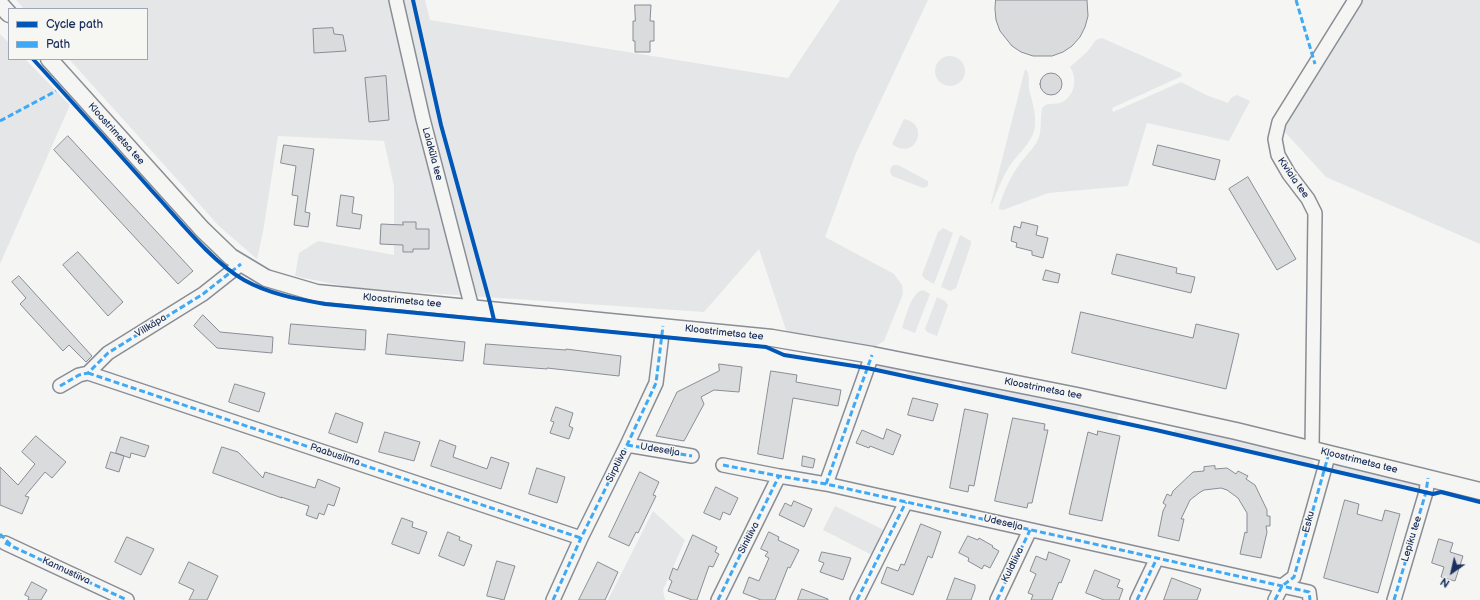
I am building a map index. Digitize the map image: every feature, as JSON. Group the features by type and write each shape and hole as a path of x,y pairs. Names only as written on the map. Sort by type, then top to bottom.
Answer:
{"main road":[{"path":"0,4 8,13"},
{"name":"Kloostrimetsa tee","path":"50,60 202,229 230,257 266,278 317,293 663,326 772,338 872,355 1098,400 1236,430 1480,491"}],"street":[{"name":"Laiaküla tee","path":"396,0 423,118 472,308"},
{"name":"Kiviaia tee","path":"1312,449 1315,213 1308,199 1289,174 1278,155 1275,139 1278,122 1355,0"},
{"name":"Villkäpa","path":"60,386 79,375 88,373 108,353 203,294 241,264"},
{"name":"Sirptiiva","path":"554,600 581,538 628,445 656,383 663,326"},
{"path":"826,484 872,355"},
{"name":"Paabusilma","path":"88,373 581,538"},
{"name":"Udeselja","path":"628,445 692,456"},
{"name":"Esku","path":"1275,600 1282,586 1294,577 1329,453"},
{"name":"Udeselja","path":"723,465 826,484 1282,586"},
{"name":"Sinitiiva","path":"718,600 779,476"},
{"name":"Lepiku tee","path":"1394,600 1426,492 1428,478"},
{"path":"857,600 906,502"},
{"name":"Kuldtiiva","path":"997,600 1030,530"},
{"name":"Kannustiiva","path":"6,543 127,600"},
{"path":"1137,600 1157,558"},
{"path":"1282,586 1309,592 1310,600"}],"shaded area":[{"path":"16,0 425,0 430,20 788,78 840,0 928,0 856,153 825,237 894,274 902,285 903,294 884,341 876,346 870,347 791,333 786,330 759,249 704,312 353,288 295,276 299,253 318,241 394,255 394,186 384,141 278,136 263,232 257,259 219,226 70,60 148,60 148,8 23,8"},
{"path":"1363,0 1480,0 1480,244 1326,177 1283,130"},
{"path":"0,34 8,42 8,60 26,60 70,105 0,264"},
{"path":"1102,38 1181,73 1182,76 1112,108 1113,112 1181,82 1206,95 1228,103 1232,97 1237,95 1250,101 1229,141 1147,123 1128,186 1048,193 1003,210 999,209 1003,195 1013,174 1035,145 1039,137 1043,107 1045,105 1060,103 1069,97 1074,87 1074,77 1070,67 1087,52 1096,40"},
{"path":"950,56 961,60 965,71 961,82 950,86 939,82 935,71 939,60"},
{"path":"1025,69 1029,75 1029,89 1035,120 1034,131 1032,137 1006,171 992,204 991,203"},
{"path":"904,119 912,122 917,128 918,134 917,140 913,145 907,148 900,148 892,144"},
{"path":"898,165 928,181 928,186 923,188 892,176 890,171 891,167"},
{"path":"943,228 953,233 934,284 925,279 922,275 938,232"},
{"path":"960,235 971,241 971,244 956,288 950,291 941,287"},
{"path":"923,290 930,294 915,333 902,328 912,300 915,295"},
{"path":"937,297 945,301 948,305 937,336 927,332 925,329"},
{"path":"875,363 901,369 899,373 872,368"},
{"path":"908,370 956,379 953,383 949,384 907,374"},
{"path":"962,380 1119,414 1116,421 965,387 961,383"},
{"path":"1174,430 1220,434 1303,454 1314,462 1312,465 1298,460 1174,433"},
{"path":"1337,464 1419,483 1422,486 1422,489 1331,469"},
{"path":"835,506 884,530 872,555 823,530"},
{"path":"653,511 685,540 663,590 665,600 608,600"}],"building":[{"path":"996,0 1087,0 1088,16 1080,37 1072,46 1063,52 1052,56 1033,56 1021,52 1012,46 1000,31 996,20"},
{"path":"635,5 651,5 650,21 654,21 654,41 650,41 650,52 635,52 635,41 633,41 633,21 635,21"},
{"path":"333,28 334,34 343,35 346,51 314,53 313,29"},
{"path":"1051,73 1059,76 1062,84 1059,92 1051,95 1043,92 1040,84 1043,76"},
{"path":"386,76 389,120 369,122 365,78"},
{"path":"68,136 193,271 178,284 54,150"},
{"path":"284,145 314,149 305,212 310,213 308,227 294,225 298,196 292,195 296,166 281,163"},
{"path":"1158,145 1220,160 1215,180 1153,165"},
{"path":"1248,177 1296,259 1277,270 1229,189"},
{"path":"341,195 354,197 352,213 362,215 360,229 337,226"},
{"path":"403,222 416,222 416,229 429,229 429,249 413,249 413,252 403,252 403,245 380,244 381,224 403,225"},
{"path":"1022,222 1038,226 1036,235 1048,238 1043,258 1032,255 1032,251 1016,247 1017,243 1011,241 1014,226 1020,228"},
{"path":"78,252 123,302 108,316 63,265"},
{"path":"1117,254 1177,268 1176,273 1195,277 1191,293 1112,274"},
{"path":"1046,270 1060,274 1058,283 1043,280"},
{"path":"19,276 92,356 86,362 69,345 63,351 20,304 26,298 12,282"},
{"path":"1081,312 1193,338 1196,324 1239,334 1226,389 1072,353"},
{"path":"203,315 220,332 273,337 272,353 217,348 194,326"},
{"path":"291,324 366,330 365,350 289,344"},
{"path":"388,334 465,342 463,361 386,354"},
{"path":"486,344 566,349 621,356 619,376 547,368 484,364"},
{"path":"719,364 742,367 739,392 714,390 701,397 704,404 684,441 656,436 677,392 719,371"},
{"path":"771,371 797,375 796,382 841,390 838,406 793,398 783,459 758,454"},
{"path":"235,384 265,393 259,412 229,402"},
{"path":"913,398 938,404 933,421 908,415"},
{"path":"556,407 573,413 569,426 573,428 569,439 550,433 554,422 551,421"},
{"path":"965,409 988,414 974,486 969,485 968,492 950,488"},
{"path":"336,413 363,423 357,443 329,433"},
{"path":"1013,418 1045,424 1044,430 1048,430 1032,503 1028,503 1027,508 995,501"},
{"path":"887,429 901,435 893,455 870,446 869,448 856,443 862,430 883,439"},
{"path":"1098,431 1120,436 1102,521 1069,514 1088,432 1097,435"},
{"path":"385,432 420,442 414,461 379,452"},
{"path":"36,436 66,462 52,478 45,472 25,496 29,497 22,514 0,505 0,467 18,485 35,464 22,452"},
{"path":"121,437 149,446 145,457 131,453 130,458 116,453"},
{"path":"440,440 456,446 453,457 487,469 491,457 509,463 501,489 431,466"},
{"path":"222,447 238,452 263,478 265,472 315,488 318,479 340,488 334,506 328,504 324,515 319,513 317,519 306,515 309,506 281,497 282,498 213,473"},
{"path":"111,452 124,456 119,472 106,468"},
{"path":"803,456 815,459 813,468 802,466"},
{"path":"1215,466 1215,469 1227,468 1236,474 1238,471 1248,476 1246,479 1255,485 1267,510 1267,516 1270,516 1270,526 1266,526 1267,532 1261,558 1240,554 1245,532 1247,533 1247,513 1238,498 1227,490 1221,488 1204,490 1190,500 1181,519 1184,519 1179,541 1158,536 1163,511 1166,505 1163,503 1167,494 1171,496 1173,491 1193,472 1204,471 1204,467"},
{"path":"537,468 565,477 557,503 529,494"},
{"path":"640,472 659,482 653,495 656,496 638,533 636,532 629,546 609,537"},
{"path":"716,487 738,498 730,515 723,512 720,520 704,513"},
{"path":"1345,500 1359,504 1357,514 1382,521 1385,510 1400,514 1378,593 1324,578"},
{"path":"794,501 812,509 804,527 779,515 785,503 791,506"},
{"path":"402,518 413,522 412,527 427,532 419,554 392,544"},
{"path":"921,524 941,532 932,558 928,556 913,595 881,583 887,567 898,571 901,564 904,565"},
{"path":"448,532 460,537 459,540 472,545 464,566 439,556"},
{"path":"769,532 779,537 778,540 799,550 790,568 788,567 775,600 761,600 743,593 749,577 759,581 769,558 765,556 768,552 761,549"},
{"path":"693,535 717,547 715,552 719,554 713,567 709,566 697,600 692,600 668,591 672,581 669,579 673,568 677,570"},
{"path":"968,536 978,540 979,538 999,551 990,568 984,565 982,569 968,561 969,558 959,553"},
{"path":"127,537 154,549 141,575 115,562"},
{"path":"1439,539 1453,543 1450,552 1463,556 1455,581 1441,577 1444,567 1432,563"},
{"path":"822,552 851,558 843,580 820,572 824,563 819,561"},
{"path":"1049,552 1070,560 1061,583 1059,582 1052,600 1031,600 1033,595 1028,593 1036,574 1030,571 1036,556 1046,560"},
{"path":"497,561 515,566 504,600 487,596"},
{"path":"189,562 218,576 207,600 189,600 194,590 179,583"},
{"path":"598,562 618,572 605,600 579,600"},
{"path":"1095,570 1120,580 1117,587 1123,589 1119,600 1104,600 1086,593"},
{"path":"955,578 975,585 971,600 947,600"},
{"path":"1172,578 1201,589 1197,600 1164,600"},
{"path":"32,582 47,590 41,600 28,600 29,597 25,595"},
{"path":"802,589 828,599 828,600 798,600"}],"marked path":[{"path":"1296,0 1315,64"},
{"path":"0,121 56,91"},
{"path":"60,386 79,375 88,373 108,353 203,294 241,264"},
{"path":"553,600 581,538 656,383 663,326"},
{"path":"826,484 872,355"},
{"path":"88,373 581,538"},
{"path":"627,445 692,456"},
{"path":"1275,600 1282,586 1294,577 1329,453"},
{"path":"723,465 826,484 1309,592 1310,600"},
{"path":"718,600 779,476"},
{"path":"1394,600 1426,492 1428,478"},
{"path":"857,600 906,502"},
{"path":"997,600 1030,530"},
{"path":"0,534 11,545"},
{"path":"5,543 127,600"},
{"path":"1137,600 1157,558"}],"cycle path":[{"path":"413,0 441,125 494,320"},
{"path":"34,60 208,251 232,272 244,280 263,289 294,298 325,304 766,347 784,355 867,368 1156,430 1433,494 1441,492 1480,502"}]}
